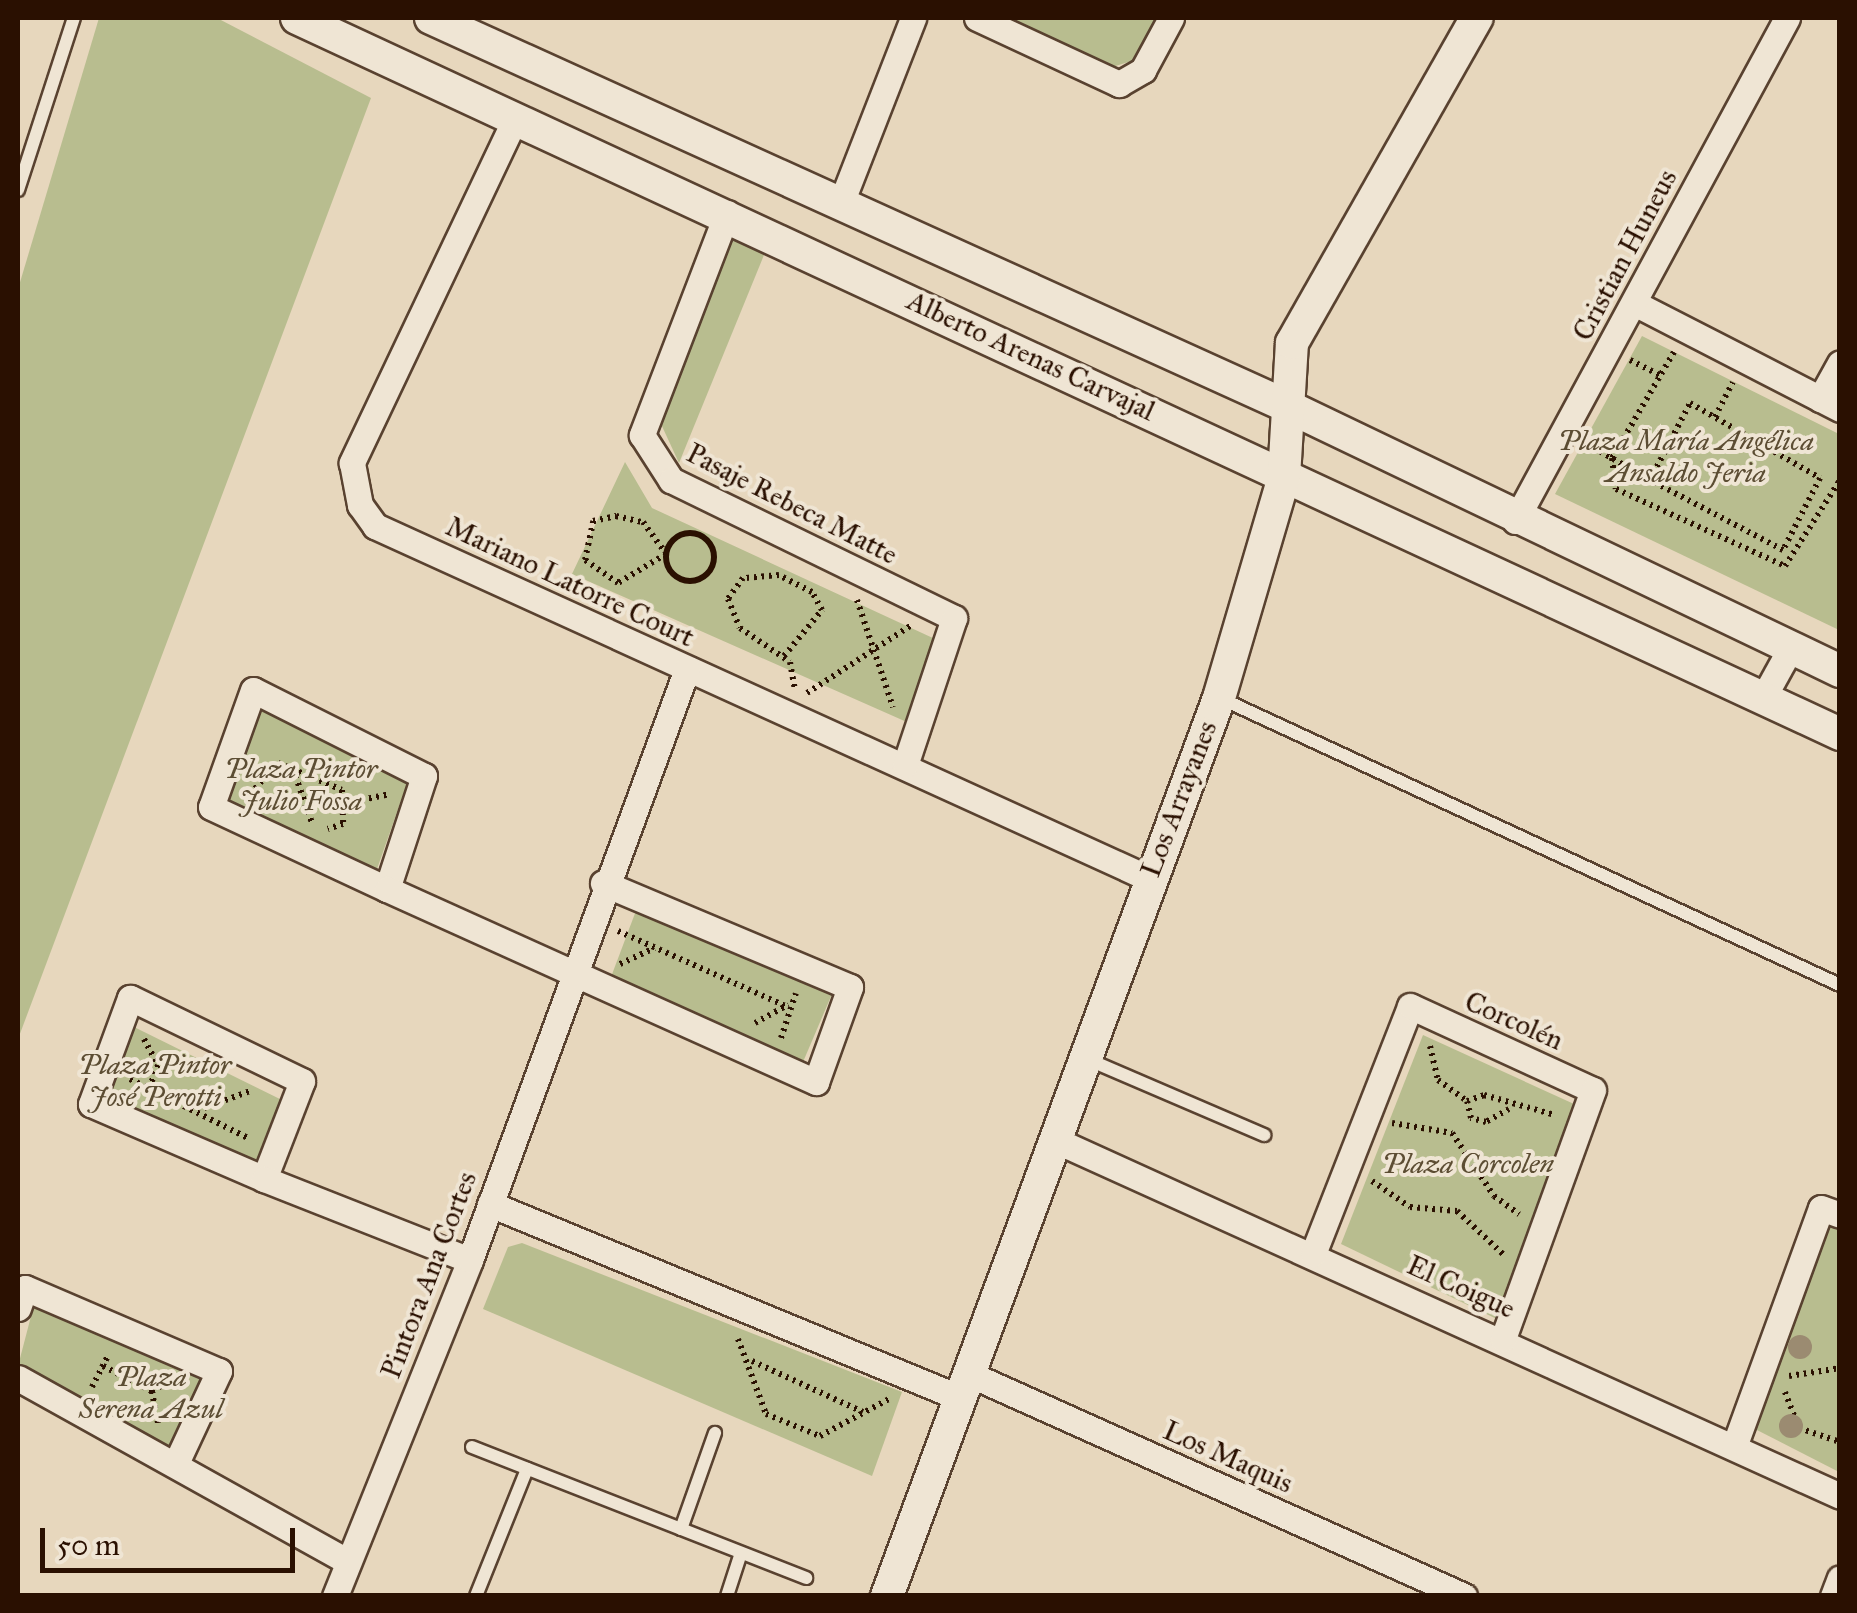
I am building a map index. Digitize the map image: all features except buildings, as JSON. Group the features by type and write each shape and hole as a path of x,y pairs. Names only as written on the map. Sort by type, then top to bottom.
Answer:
{"street":[{"name":"Alberto Arenas Carvajal","path":"297,18 726,212 1284,477 1840,734"},
{"path":"430,18 1289,407 1515,521 1840,672"},
{"path":"841,204 912,18"},
{"path":"977,18 1119,84 1143,70 1170,18"},
{"name":"Los Arrayanes","path":"888,1595 1148,878 1218,698 1284,477 1292,343 1477,18"},
{"name":"Cristian Huneus","path":"1515,521 1787,18"},
{"name":"Mariano Latorre Court","path":"514,119 352,463 353,486 375,526 687,669 907,761 1148,878"},
{"name":"Pasaje Rebeca Matte","path":"726,212 642,435 671,480 936,609"},
{"path":"1634,303 1830,404 1840,364"},
{"path":"907,761 954,618 936,609"},
{"path":"1763,698 1790,649"},
{"name":"Pintora Ana Cortes","path":"334,1596 470,1260 569,972 687,669"},
{"path":"387,889 424,776 253,690 211,807 387,889 569,972 816,1082 850,987 603,883"},
{"path":"266,1171 302,1081 130,998 90,1104 266,1171 470,1260"},
{"name":"Corcolén","path":"1312,1254 1410,1006 1593,1090 1504,1340"},
{"name":"El Coigue","path":"1054,1140 1504,1340 1840,1496"},
{"name":"Los Maquis","path":"490,1204 920,1382 962,1384 1464,1596"},
{"path":"1734,1447 1822,1208 1840,1214"},
{"path":"18,1308 25,1288 219,1371 170,1458"},
{"path":"18,1378 170,1458 348,1561"},
{"path":"1833,1596 1840,1578"}],"lane":[{"path":"18,190 74,18"},
{"path":"1218,698 1840,985"},
{"path":"1084,1058 1264,1135"},
{"path":"681,1529 715,1432"},
{"path":"472,1447 806,1578"},
{"path":"476,1596 527,1469"},
{"path":"727,1596 741,1552"}],"path":[{"path":"1650,480 1690,403 1820,478 1838,483 1801,553 1769,564 1616,489 1612,458 1687,331"},
{"path":"1564,431 1783,550 1820,478"},
{"path":"666,554 643,522 616,516 585,532 585,560 618,583 666,554 687,532 703,536 714,558 703,578 688,581 669,569 666,554"},
{"path":"844,564 907,761"},
{"path":"784,656 822,610 812,592 779,575 743,578 728,599 740,628 784,656 797,700 936,609"},
{"path":"256,793 269,766 293,769 342,790 347,803 338,828 312,824 298,816"},
{"path":"293,769 312,824"},
{"path":"214,796 256,793 270,801"},
{"path":"589,918 786,1006"},
{"path":"772,1063 804,968"},
{"path":"1439,1020 1430,1062 1449,1095 1467,1102 1484,1095 1509,1109 1541,1110 1577,1136"},
{"path":"202,1108 291,1076"},
{"path":"98,1085 140,1078 240,1126 266,1171"},
{"path":"1467,1102 1470,1118 1486,1122 1509,1109"},
{"path":"1530,1265 1484,1244 1457,1211 1378,1192 1356,1143 1382,1123 1452,1133 1494,1196 1522,1216 1549,1212"},
{"path":"1840,1250 1840,1318"},
{"path":"80,1410 122,1330"},
{"path":"734,1333 750,1360 766,1414 820,1436 920,1382"},
{"path":"750,1360 864,1412"},
{"path":"152,1390 200,1363"},
{"path":"103,1366 152,1390 170,1458"},
{"path":"1840,1368 1788,1376 1785,1394 1799,1428 1840,1442"}],"green space":[{"path":"99,18 217,18 371,98 18,1039 18,289"},
{"path":"1004,18 1158,18 1138,59 1109,68"},
{"path":"734,236 766,250 679,463 661,424"},
{"name":"Plaza María Angélica Ansaldo Jeria","path":"1642,336 1839,434 1839,630 1555,494"},
{"path":"625,462 652,508 935,639 909,723 572,574"},
{"name":"Plaza Pintor Julio Fossa","path":"258,709 408,781 377,869 220,805"},
{"path":"637,908 832,994 803,1062 611,977"},
{"name":"Plaza Pintor José Perotti","path":"130,1025 286,1102 258,1168 102,1101"},
{"name":"Plaza Corcolen","path":"1423,1035 1585,1109 1501,1321 1341,1244"},
{"path":"1830,1221 1839,1224 1839,1472 1753,1428"},
{"path":"522,1243 902,1392 872,1476 483,1309 508,1247"},
{"name":"Plaza Serena Azul","path":"35,1301 205,1374 171,1447 18,1366"}]}
